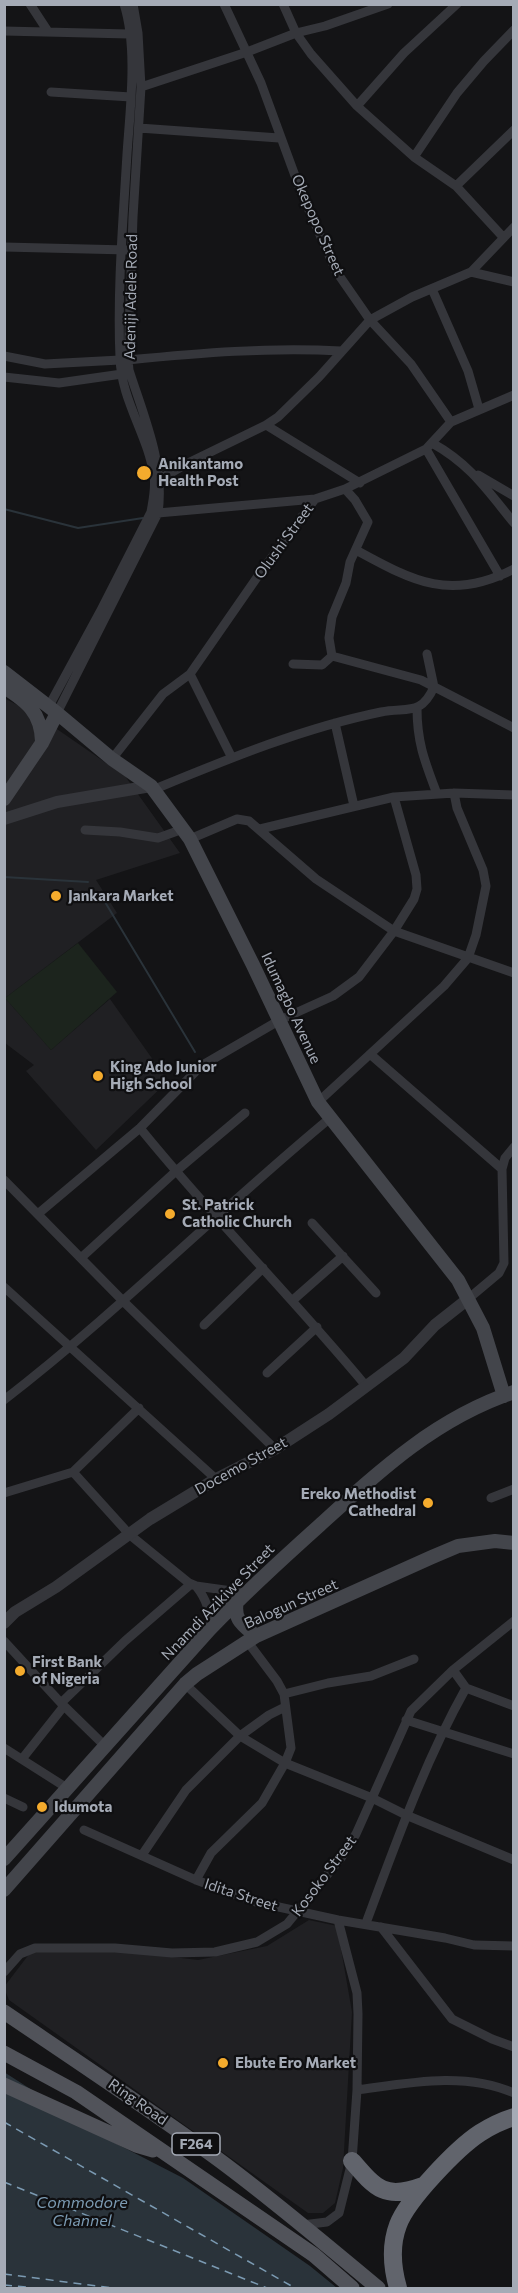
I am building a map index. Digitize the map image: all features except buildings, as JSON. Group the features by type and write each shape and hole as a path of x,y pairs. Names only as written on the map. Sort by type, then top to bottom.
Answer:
{"highway":[{"path":"398,2289 392,2262 393,2243 398,2223 423,2186 478,2134 498,2122 513,2117"},
{"path":"352,2161 380,2190 394,2192 423,2186"}],"main road":[{"name":"Idumagbo Avenue","path":"4,672 112,759 153,788 187,834 280,1020 300,1068 318,1102 329,1119 458,1280 483,1328 509,1394"},
{"path":"4,687 22,699 36,714 42,743"},
{"name":"Adeniji Adele Road","path":"4,799 42,743 53,710"},
{"name":"Nnamdi Azikiwe Street","path":"4,1860 210,1629 242,1597 379,1471 420,1439 466,1411 509,1394"},
{"name":"Balogun Street","path":"4,1890 185,1684 197,1674 251,1639 458,1546 495,1540 513,1544"},
{"path":"242,1597 236,1612 238,1620 251,1639"},
{"name":"Ring Road","path":"4,2012 132,2097 217,2159 302,2225 378,2289"},
{"name":"Ring Road","path":"4,2053 76,2092 314,2255 352,2289"},
{"path":"4,2085 136,2145 168,2155"}],"street":[{"path":"30,4 47,30"},
{"name":"Adeniji Adele Road","path":"53,710 151,512 154,477 148,453 126,394 122,374 131,97 129,34 124,4"},
{"name":"Adeniji Adele Road","path":"127,250 141,87 138,33 133,4"},
{"name":"Okepopo Street","path":"224,4 261,83 279,138 324,248 341,278 370,320 411,364 451,422"},
{"path":"284,4 296,33 311,54 357,106 414,158 456,186 502,237"},
{"path":"141,87 247,52 296,33 325,26 388,4"},
{"path":"357,106 404,53 458,4"},
{"path":"4,31 47,30 129,34"},
{"path":"414,158 458,93 513,30"},
{"path":"51,92 131,97"},
{"path":"139,128 279,138"},
{"path":"456,186 513,131"},
{"path":"160,479 188,462 278,417 319,377 370,320 412,297 471,272 513,227"},
{"path":"4,247 127,250"},
{"path":"471,272 513,282"},
{"path":"432,289 468,370 479,409"},
{"path":"4,356 45,364 124,360 230,350 293,348 341,351"},
{"name":"Adeniji Adele Road","path":"53,710 158,513 160,479 155,454 124,360"},
{"path":"4,377 59,383 122,374"},
{"name":"Olushi Street","path":"112,759 163,694 190,674 315,499 360,483 429,446 451,422 513,395"},
{"path":"266,425 360,483"},
{"path":"429,446 453,454 471,470 513,496"},
{"path":"429,446 500,576"},
{"path":"471,470 513,523"},
{"path":"332,656 329,638 332,617 346,584 350,562 368,522 355,500 345,489"},
{"path":"158,513 315,499"},
{"path":"356,550 422,582 448,586 469,586 500,576 513,569"},
{"path":"4,819 65,800 153,788 335,723 397,709 417,708 428,700 434,687 428,654"},
{"path":"293,664 322,665 332,656"},
{"path":"332,656 421,680 513,728"},
{"path":"190,674 232,758"},
{"path":"417,708 417,734 422,755 437,794"},
{"path":"335,723 354,806"},
{"path":"260,829 394,797 437,794 513,795"},
{"path":"318,1102 444,986 468,958 476,935 486,886 483,870 457,808 454,794"},
{"path":"39,1213 140,1128 201,1066 280,1020 333,996 359,977 394,931 414,899 417,888 416,874 394,797"},
{"path":"85,830 120,832 158,838 187,834 237,819 249,821 316,879 394,931 513,973"},
{"path":"370,1054 502,1169"},
{"path":"82,1257 175,1172 245,1113"},
{"path":"4,1400 124,1302 287,1154 329,1119"},
{"path":"140,1128 175,1172 293,1300 366,1386"},
{"path":"468,1299 498,1273 504,1263 502,1169 505,1158 513,1147"},
{"path":"4,1180 39,1213 124,1302 275,1449"},
{"path":"312,1223 376,1293"},
{"path":"293,1300 343,1256"},
{"path":"204,1325 262,1268"},
{"path":"4,1287 216,1479"},
{"path":"4,1302 14,1295"},
{"name":"Docemo Street","path":"4,1623 15,1612 56,1587 150,1519 216,1479 275,1449 329,1414 404,1358 435,1325 468,1299"},
{"path":"267,1373 317,1327"},
{"path":"4,1493 73,1472 139,1408"},
{"path":"73,1472 130,1534 193,1585 207,1603 210,1629"},
{"path":"491,1498 513,1490"},
{"path":"193,1585 242,1597"},
{"path":"22,1759 63,1705 125,1641 193,1585"},
{"name":"Kosoko Street","path":"4,1972 20,1954 35,1948 115,1948 172,1953 216,1952 257,1942 287,1924 341,1858 356,1834 411,1711 453,1670 513,1620"},
{"path":"196,1880 212,1853 262,1803 285,1764 291,1748 284,1694 251,1639"},
{"path":"4,1641 63,1705 106,1747"},
{"path":"284,1694 328,1683 371,1676 414,1659"},
{"path":"453,1670 465,1688 513,1706"},
{"path":"185,1684 240,1736 285,1764 372,1798 406,1815 513,1860"},
{"path":"366,1923 406,1815 441,1732 465,1688"},
{"path":"142,1856 178,1799 240,1736 269,1715 285,1707"},
{"path":"406,1720 488,1744 513,1754"},
{"path":"4,1748 68,1788"},
{"path":"4,1798 23,1807"},
{"name":"Idita Street","path":"84,1830 196,1880 256,1902 474,1945 513,1946"},
{"path":"302,2225 327,2222 339,2213 352,2161 357,2090 357,1993 338,1920"},
{"path":"381,1927 452,2019 492,2039 513,2046"},
{"path":"357,2090 416,2081 476,2081 513,2093"}],"shaded area":[{"name":"Jankara Market","path":"4,698 38,716 125,776 180,853 96,880 117,913 5,998 51,1050 110,999 168,1081 96,1150 26,1071 34,1065 5,1043"},
{"path":"78,943 117,992 51,1050 5,998"},
{"name":"Ebute Ero Market","path":"309,1920 337,1926 352,2012 343,2168 335,2203 323,2213 308,2213 9,2000 4,1987 33,1949 71,1945 198,1960 267,1946"}],"water":[{"name":"Commodore Channel","path":"4,2072 113,2142 183,2178 310,2266 337,2288 5,2288"}],"waterway":[{"path":"4,509 78,528 143,518"},
{"path":"4,877 88,882"},
{"path":"102,897 195,1052"}],"ferry route":[{"path":"4,2122 295,2288"},
{"path":"4,2182 267,2288"},
{"path":"4,2274 113,2288"},
{"path":"4,2285 35,2288"}],"place":[{"name":"Anikantamo Health Post","path":"144,473"},
{"name":"Jankara Market","path":"56,896"},
{"name":"King Ado Junior High School","path":"98,1076"},
{"name":"St. Patrick Catholic Church","path":"170,1214"},
{"name":"Ereko Methodist Cathedral","path":"428,1503"},
{"name":"First Bank of Nigeria","path":"20,1671"},
{"name":"Idumota","path":"42,1807"},
{"name":"Ebute Ero Market","path":"223,2063"}]}
